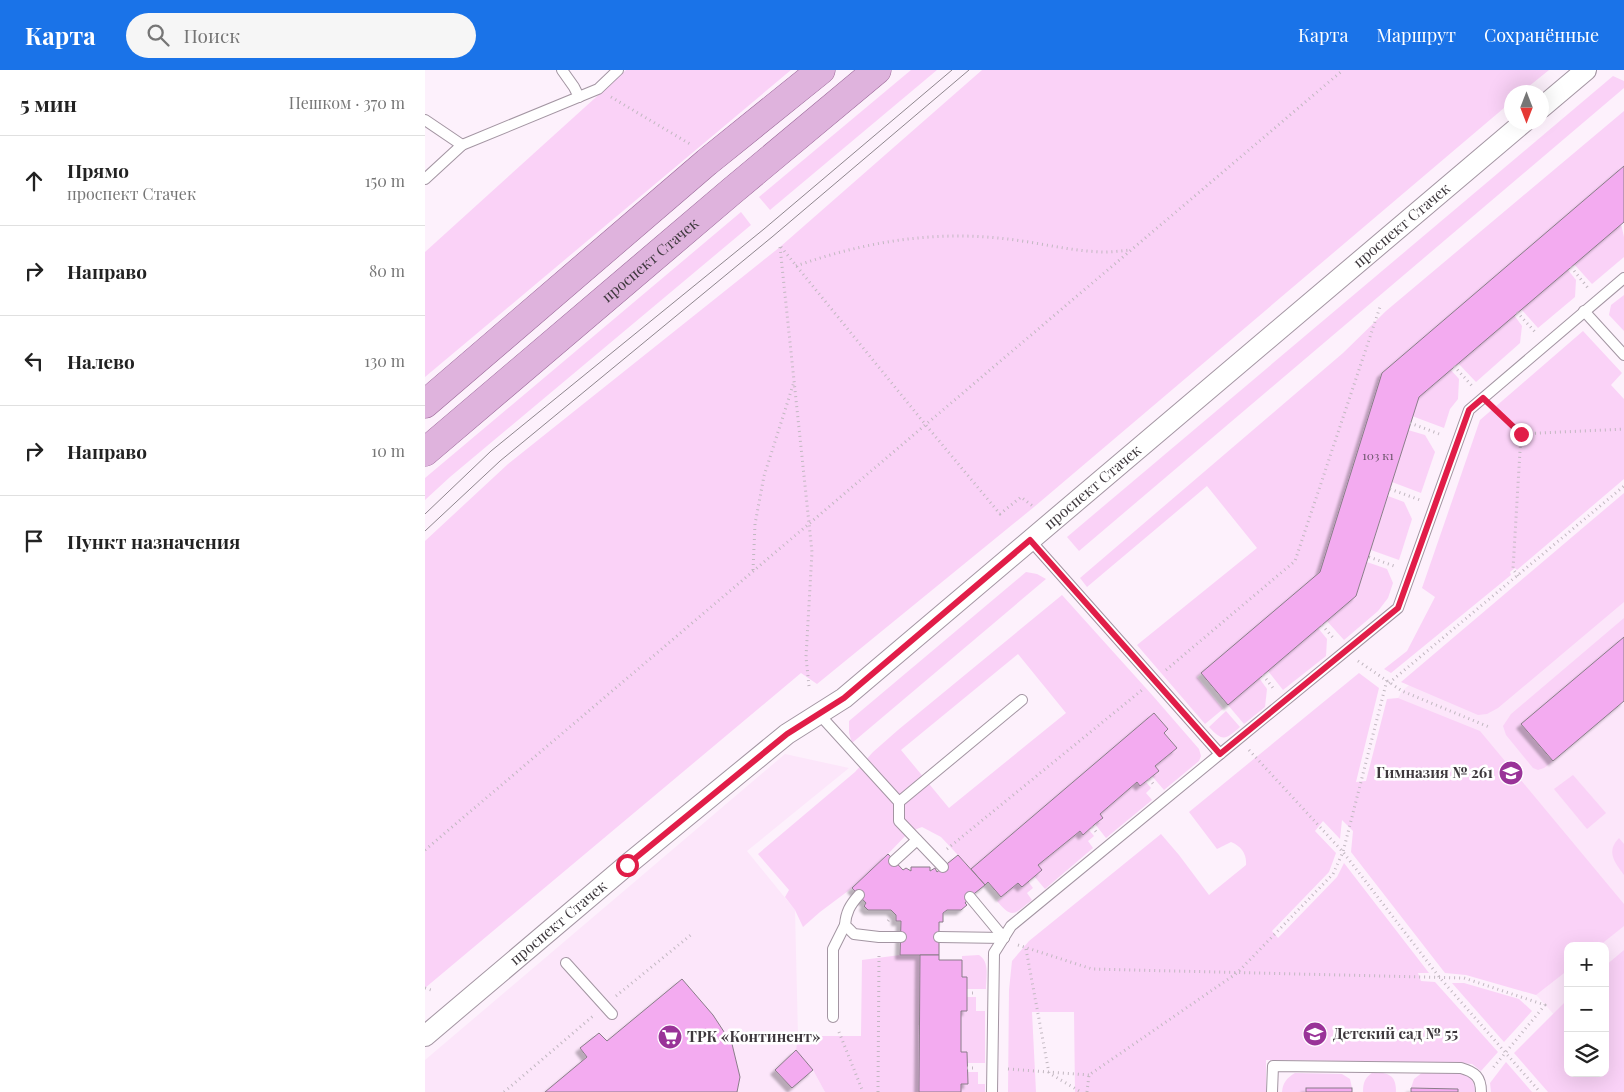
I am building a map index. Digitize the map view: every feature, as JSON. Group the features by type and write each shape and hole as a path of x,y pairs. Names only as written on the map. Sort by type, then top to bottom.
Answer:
{"main road":[{"path":"425,404 707,162 821,70"},
{"name":"проспект Стачек","path":"425,452 877,70"}],"street":[{"path":"1549,101 1586,70"},
{"name":"проспект Стачек","path":"425,1036 627,865 787,734 844,698 1515,130"}],"lane":[{"path":"562,70 575,87 579,97"},
{"path":"425,179 461,145 598,89 618,70"},
{"path":"425,120 461,145"},
{"path":"992,1092 994,953 1011,926 1398,608 1469,410 1624,278"},
{"path":"1584,312 1624,354"},
{"path":"1030,540 1220,754"},
{"path":"899,802 1022,700"},
{"path":"818,713 899,802 899,821 943,867"},
{"path":"894,861 917,840"},
{"path":"833,1017 833,949 845,925 846,913 851,903 859,895"},
{"path":"970,897 1004,938"},
{"path":"845,925 854,934 879,937 901,936"},
{"path":"939,937 1004,938"},
{"path":"566,963 612,1014"},
{"path":"1272,1092 1273,1066 1461,1068 1473,1072 1481,1081 1481,1092"}],"path":[{"path":"425,850 1343,70"},
{"path":"598,89 692,145"},
{"path":"796,266 832,253 865,245 914,238 954,236 1025,241 1095,251 1130,250"},
{"path":"809,686 807,657 812,552 781,247 1000,514 1021,496 1034,507"},
{"path":"1571,267 1598,299"},
{"path":"935,858 1155,680 1295,561 1380,307"},
{"path":"1517,312 1545,345"},
{"path":"1454,366 1483,398 1521,434 1624,429"},
{"path":"753,570 755,524 764,476 794,380"},
{"path":"1410,423 1458,441"},
{"path":"1518,576 1513,569 1521,434"},
{"path":"993,1068 1089,1075 1237,973 1333,874 1343,852 1388,682 1518,576 1624,486"},
{"path":"1390,490 1435,506"},
{"path":"1369,557 1411,572"},
{"path":"1345,653 1402,691 1489,726"},
{"path":"1239,738 1343,852 1440,978 1540,1092"},
{"path":"878,1092 879,937"},
{"path":"1004,938 1026,949 1092,969 1464,978 1545,1005 1505,1052 1491,1072"},
{"path":"1026,949 1049,1073 1081,1092"},
{"path":"425,988 431,990"},
{"path":"833,1017 863,1092"},
{"path":"1087,1092 1089,1075"}],"shaded area":[{"path":"626,70 791,70 425,377 425,252"},
{"path":"911,70 937,70 770,210 759,197"},
{"path":"982,70 1549,70 1531,85 1504,85 1504,108 1034,507 817,684 801,673 425,988 425,541 508,464 780,247"},
{"path":"1613,76 1624,81 1624,88 1079,551 1067,537"},
{"path":"1624,111 1624,166 1382,373 1320,572 1197,677 1223,709 1205,724 1137,645 1257,548 1207,486 1087,587 1080,578 1343,353 1386,311"},
{"path":"741,212 751,225 425,500 425,478"},
{"path":"1621,224 1624,237 1624,257 1592,284 1574,264"},
{"path":"1568,270 1576,280 1575,297 1538,328 1521,309"},
{"path":"1624,295 1624,331 1609,315 1611,305"},
{"path":"1514,315 1522,326 1520,343 1476,382 1458,363"},
{"path":"1583,331 1622,373 1611,385 1624,399 1624,479 1391,673 1384,669 1407,651 1435,597 1422,588 1480,420"},
{"path":"1450,369 1459,379 1458,399 1450,409 1444,428 1412,416 1419,397"},
{"path":"1408,430 1425,435 1435,452 1421,493 1392,482"},
{"path":"1624,493 1624,602 1498,708 1487,714 1478,715 1401,682"},
{"path":"1388,496 1404,502 1412,519 1399,560 1371,550"},
{"name":"Гимназия № 261","path":"1624,503 1624,1092 1609,1076 1609,942 1564,942 1564,1026 1429,877 1398,698 1402,691"},
{"path":"1367,562 1387,569 1393,583 1388,598 1378,611 1344,640 1327,621 1356,596"},
{"path":"1026,572 1037,574 1046,579 852,743 849,733 849,721"},
{"path":"1062,595 1199,749 1201,756 1199,761 1164,790 1152,776 1159,771 1155,766 1177,748 1164,733 1168,729 1154,713 971,869 941,837 922,827 909,832 852,888 803,927 795,910 785,897 789,890 758,854 855,772 873,752","holes":["1018,654 1066,713 949,808 901,750"]},
{"path":"1624,618 1624,637 1521,724 1553,761 1544,768 1538,770 1533,768 1506,735 1503,726 1511,714"},
{"path":"1318,628 1327,639 1326,656 1283,690 1268,671"},
{"path":"1359,673 1379,688 1356,782 1366,781 1387,699 1398,698 1480,731 1624,904 1624,926 1604,942 1564,942 1564,973 1536,995 1466,975 1445,973 1351,852 1353,831 1342,820 1340,839 1323,821 1315,831 1336,853 1329,872 1272,931 1278,938 1337,877 1344,863 1429,973 1418,973 1421,981 1435,982 1498,1052 1481,1071 1472,1064 1462,1063 1266,1060 1266,1092 1075,1092 1074,1012 1032,1012 1036,1092 1008,1092 1009,990 1012,961 1029,941 1161,834 1209,895 1246,865 1244,854 1238,846 1231,842 1217,849 1189,812"},
{"path":"1259,678 1267,689 1265,707 1244,724 1228,705"},
{"path":"1226,711 1240,727 1224,738 1209,727"},
{"path":"785,754 849,768 747,851 795,910 798,1036 796,1050 813,1070 825,1092 425,1092 425,1060"},
{"path":"1573,775 1606,813 1587,829 1554,789"},
{"path":"1137,782 1140,786 1146,782 1151,788 1146,793 1152,800 1106,838 1095,824 1103,818 1100,814"},
{"path":"1089,830 1094,836 1088,841 1093,848 1045,889 1034,876 1042,870 1038,865 1080,831 1083,835"},
{"path":"1619,838 1624,844 1624,875 1617,866 1612,852"},
{"path":"1028,881 1033,888 1027,893 1032,900 1014,913 1007,911 997,901 1018,883"},
{"path":"1624,950 1624,1092 1548,1092 1514,1053 1564,1003 1564,1077 1609,1077 1609,963"},
{"path":"900,955 920,955 919,1092 825,1092 813,1070 796,1050 798,1036 861,1036 862,960"},
{"path":"979,955 986,966 986,989 967,989 967,977 962,977 962,956"},
{"path":"1452,983 1464,983 1519,999 1532,1011 1504,1042"},
{"path":"967,997 976,997 976,1011 985,1011 985,1063 967,1063 967,1053 961,1052 961,1011 967,1011"},
{"path":"1506,1062 1532,1092 1491,1092 1490,1083"},
{"path":"1448,1071 1464,1074 1470,1077 1474,1083 1475,1092 1458,1092 1458,1089 1411,1088 1414,1079 1423,1072"},
{"path":"967,1072 978,1072 978,1084 985,1084 985,1092 961,1092 961,1084"},
{"path":"1373,1072 1387,1074 1393,1078 1396,1092 1363,1092 1365,1081"},
{"path":"1295,1073 1342,1074 1350,1079 1352,1088 1306,1088 1306,1092 1282,1092 1286,1081"}],"building":[{"path":"1624,166 1624,222 1419,397 1356,596 1228,705 1201,673 1320,572 1382,373"},
{"path":"1624,637 1624,701 1553,761 1521,724"},
{"path":"1154,713 1168,729 1164,733 1177,748 1155,766 1159,771 1140,786 1137,782 1100,814 1103,818 1083,835 1080,831 1038,865 1042,870 1022,887 1018,883 1001,897 988,882 985,885 971,869"},
{"path":"888,854 903,870 906,868 911,871 911,867 930,867 930,871 935,868 937,872 958,855 985,885 970,897 965,903 967,905 961,910 947,910 943,913 943,922 939,922 939,955 900,955 901,921 896,921 896,915 891,910 868,910 864,906 866,903 852,888"},
{"path":"920,955 939,955 939,960 962,960 962,977 967,977 967,1011 961,1011 961,1052 967,1052 968,1084 961,1084 961,1092 919,1092"},
{"name":"ТРК «Континент»","path":"682,979 713,1015 732,1044 740,1077 737,1092 545,1092 587,1057 580,1048 599,1033 607,1041"},
{"path":"796,1050 813,1070 792,1088 775,1070"},
{"path":"1306,1088 1352,1088 1352,1092 1306,1092"},
{"path":"1411,1088 1458,1089 1458,1092 1411,1092"}],"tram line":[{"path":"425,514 491,451 764,229 952,70"},
{"path":"425,531 500,461 772,237 969,70"}],"place":[{"name":"Гимназия № 261","path":"1511,773"},
{"name":"Детский сад № 55","path":"1315,1034"},
{"name":"ТРК «Континент»","path":"670,1037"}],"route":[{"path":"627,865 787,734 844,698 1030,540 1220,754 1398,608 1469,410 1483,398 1521,434"}]}
